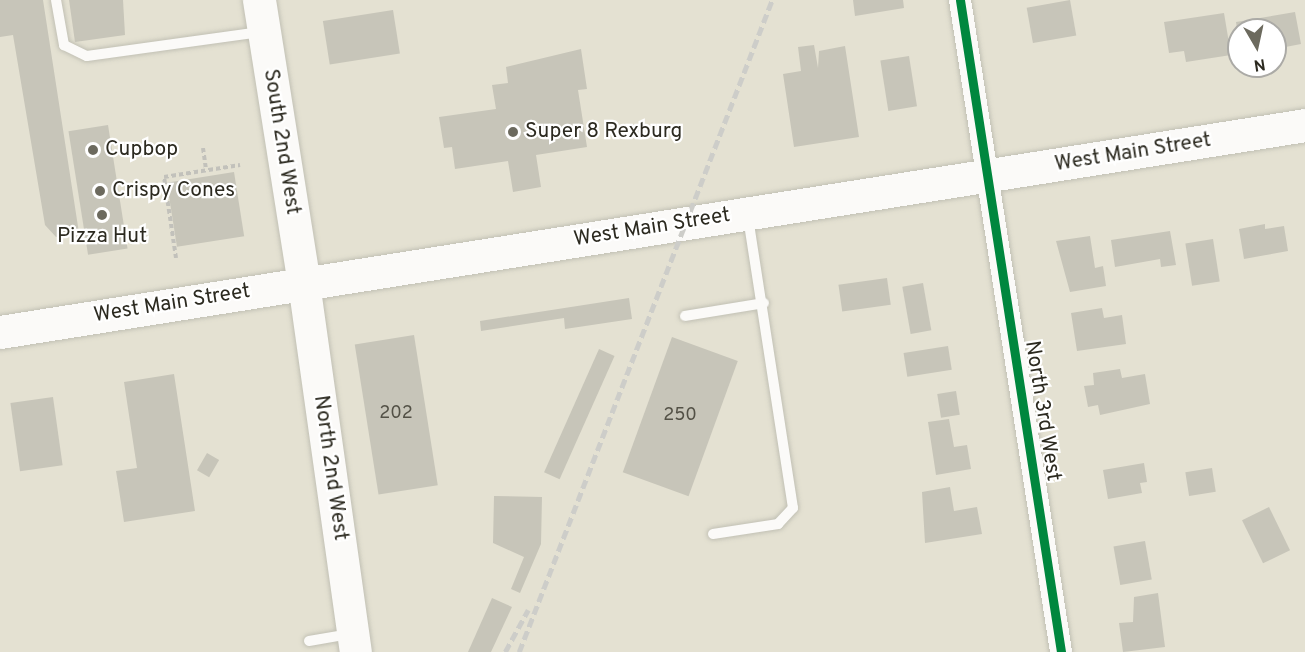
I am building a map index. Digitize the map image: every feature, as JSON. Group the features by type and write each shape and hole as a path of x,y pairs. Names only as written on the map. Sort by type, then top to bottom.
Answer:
{"main road":[{"name":"South 2nd West","path":"261,16 304,283"},
{"name":"West Main Street","path":"0,332 1305,125"},
{"name":"North 2nd West","path":"304,283 355,643"}],"street":[{"name":"North 3rd West","path":"960,0 1061,652"}],"lane":[{"path":"56,0 64,45 87,56 261,16"},
{"path":"713,534 778,524 793,508 764,303 748,213"},
{"path":"685,316 764,303"},
{"path":"309,640 355,643"}],"path":[{"path":"203,148 206,170"},
{"path":"176,258 164,177 240,165"}],"building":[{"path":"0,0 43,0 79,233 56,237 45,225 13,35 0,37"},
{"path":"69,0 123,0 125,35 75,42"},
{"path":"853,0 903,0 904,8 855,16"},
{"path":"1070,0 1076,35 1033,43 1027,8"},
{"path":"393,10 400,53 330,65 323,21"},
{"path":"1295,12 1301,44 1287,47 1287,18 1260,18"},
{"path":"1224,13 1227,56 1186,62 1184,51 1169,53 1164,22"},
{"path":"814,45 818,68 819,51 845,46 859,137 794,147 783,74 801,71 798,47"},
{"name":"Super 8 Rexburg","path":"581,49 587,89 578,90 587,147 536,155 541,187 513,192 508,161 455,169 452,147 444,148 439,117 496,109 492,85 508,83 506,67"},
{"path":"909,56 917,106 888,111 880,61"},
{"path":"108,125 128,248 88,255 68,131"},
{"path":"234,172 244,236 177,247 167,183"},
{"path":"1265,224 1265,229 1284,226 1288,251 1244,259 1239,229"},
{"path":"1170,231 1176,265 1161,267 1160,259 1115,267 1111,240"},
{"path":"1090,236 1095,268 1103,266 1106,286 1070,292 1056,241"},
{"path":"1213,239 1220,281 1192,286 1185,243"},
{"path":"887,278 891,305 842,312 838,285"},
{"path":"923,283 931,330 911,334 902,287"},
{"path":"629,298 632,319 565,329 564,318 481,331 480,321"},
{"path":"1102,308 1104,318 1122,315 1126,344 1077,351 1071,313"},
{"path":"414,335 438,485 379,495 355,344"},
{"path":"672,337 738,361 689,496 623,472"},
{"path":"948,346 952,370 907,377 904,353"},
{"path":"599,349 615,356 560,479 544,472"},
{"path":"1120,369 1122,378 1145,374 1150,404 1100,415 1098,405 1088,407 1084,386 1094,385 1093,373"},
{"path":"174,374 195,511 124,522 116,471 137,468 124,382"},
{"path":"956,391 960,415 941,418 937,394"},
{"path":"53,397 63,465 20,471 10,403"},
{"path":"949,419 954,447 967,445 971,469 936,475 928,422"},
{"path":"207,453 219,460 209,477 197,470"},
{"path":"1144,463 1147,482 1140,483 1142,493 1108,499 1103,470"},
{"path":"1212,468 1216,492 1189,496 1185,472"},
{"path":"950,487 954,511 977,507 982,534 925,543 922,492"},
{"path":"494,496 542,497 541,544 520,593 511,589 524,557 493,543"},
{"path":"1269,507 1290,550 1263,563 1242,520"},
{"path":"1145,541 1152,579 1120,585 1113,547"},
{"path":"1158,593 1165,647 1123,652 1119,623 1133,622 1134,597"},
{"path":"492,598 512,607 491,652 468,652"}],"railway":[{"path":"519,652 772,0"},
{"path":"505,652 528,610"}],"cycle path":[{"path":"960,0 1061,652"}],"place":[{"name":"Super 8 Rexburg","path":"513,132"},
{"name":"Cupbop","path":"93,150"},
{"name":"Crispy Cones","path":"100,191"},
{"name":"Pizza Hut","path":"102,215"}]}
